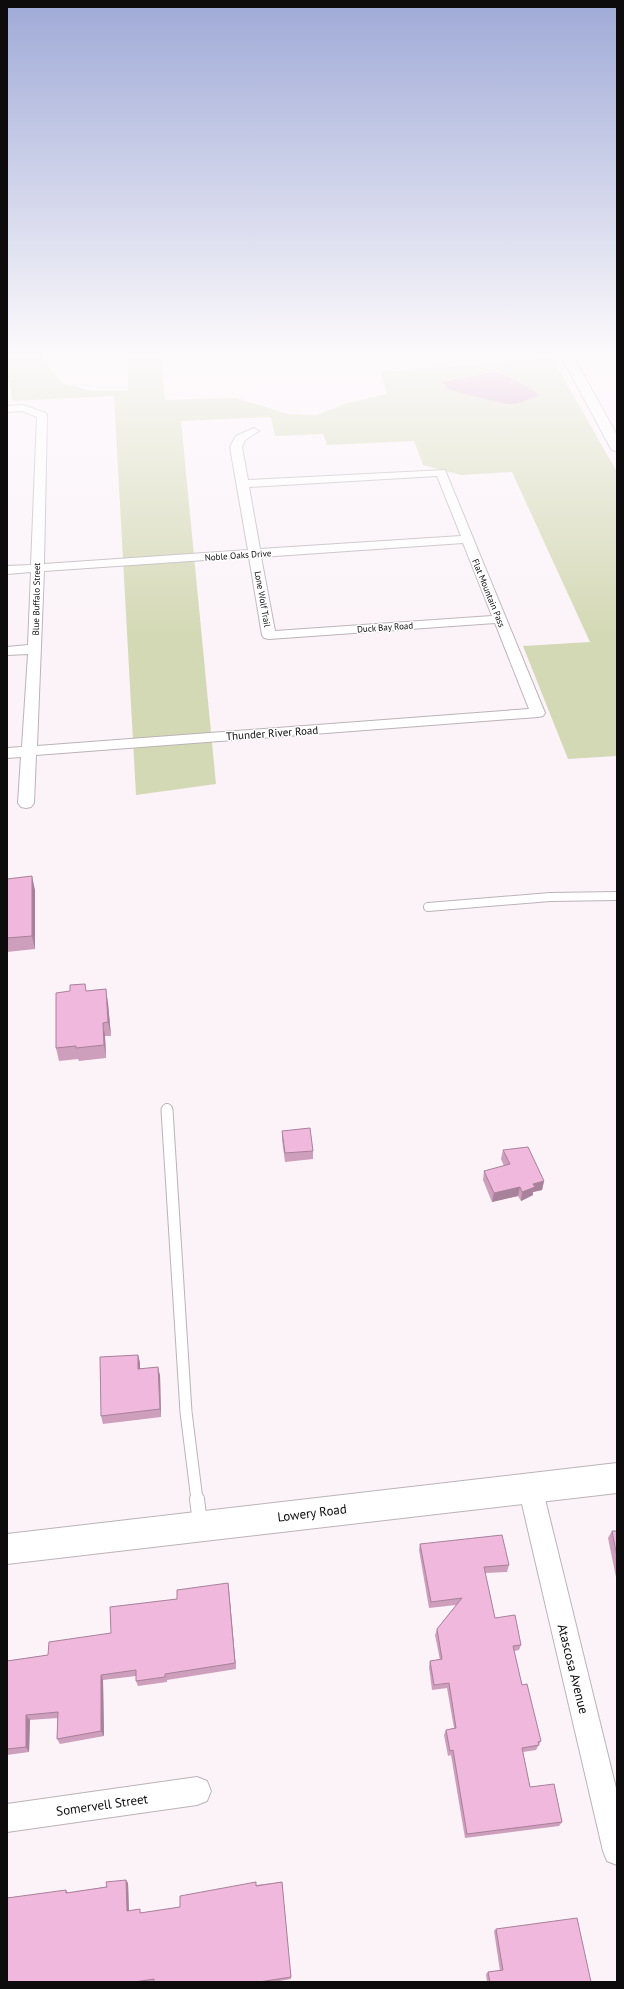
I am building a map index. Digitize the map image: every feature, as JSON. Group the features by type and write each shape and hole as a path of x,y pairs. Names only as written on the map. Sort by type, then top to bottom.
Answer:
{"street":[{"name":"Blue Buffalo Street","path":"26,803 30,751 41,449"},
{"name":"Lone Wolf Trail","path":"236,449 269,635"},
{"name":"Flat Mountain Pass","path":"242,484 441,472 538,713"},
{"name":"Noble Oaks Drive","path":"7,570 468,539"},
{"name":"Duck Bay Road","path":"269,635 500,619"},
{"path":"7,651 34,649"},
{"name":"Thunder River Road","path":"7,753 538,713"},
{"name":"Lowery Road","path":"7,1549 617,1478"},
{"name":"Atascosa Avenue","path":"530,1487 617,1851"},
{"name":"Somervell Street","path":"7,1818 197,1791"}],"lane":[{"path":"428,907 550,897 617,896"},
{"path":"167,1108 186,1412 200,1527"}],"green space":[{"path":"117,449 184,449 216,784 136,795"},
{"path":"417,449 604,449 617,472 617,756 568,759 523,646 590,642 512,472 461,475 423,465"}],"building":[{"path":"32,876 32,936 7,938 7,879"},
{"path":"85,984 86,991 106,989 108,1022 103,1023 104,1045 76,1048 76,1046 56,1048 56,993 70,991 70,985"},
{"path":"310,1128 313,1151 285,1153 282,1131"},
{"path":"528,1147 544,1181 533,1184 535,1187 522,1192 520,1187 494,1193 484,1171 510,1164 503,1150"},
{"path":"138,1355 138,1369 158,1367 160,1409 101,1416 100,1357"},
{"path":"612,1531 617,1531 617,1557"},
{"path":"502,1535 509,1565 484,1567 495,1618 515,1615 521,1645 513,1646 522,1685 527,1684 541,1741 538,1742 539,1745 522,1748 530,1787 554,1784 562,1822 467,1834 453,1750 450,1751 446,1730 456,1728 449,1683 434,1685 430,1661 442,1659 437,1629 462,1598 431,1602 420,1544"},
{"path":"228,1583 235,1663 165,1674 165,1677 136,1681 136,1670 101,1675 101,1731 57,1739 58,1712 26,1715 26,1747 7,1749 7,1661 48,1655 49,1642 111,1633 110,1607 177,1599 177,1590"},
{"path":"126,1880 127,1911 140,1909 140,1913 180,1907 180,1896 256,1882 256,1886 282,1882 291,1977 259,1982 154,1982 154,1979 134,1982 7,1982 7,1898 66,1890 66,1893 107,1887 106,1882"},
{"path":"577,1918 591,1982 490,1982 488,1972 503,1970 496,1929"}]}
